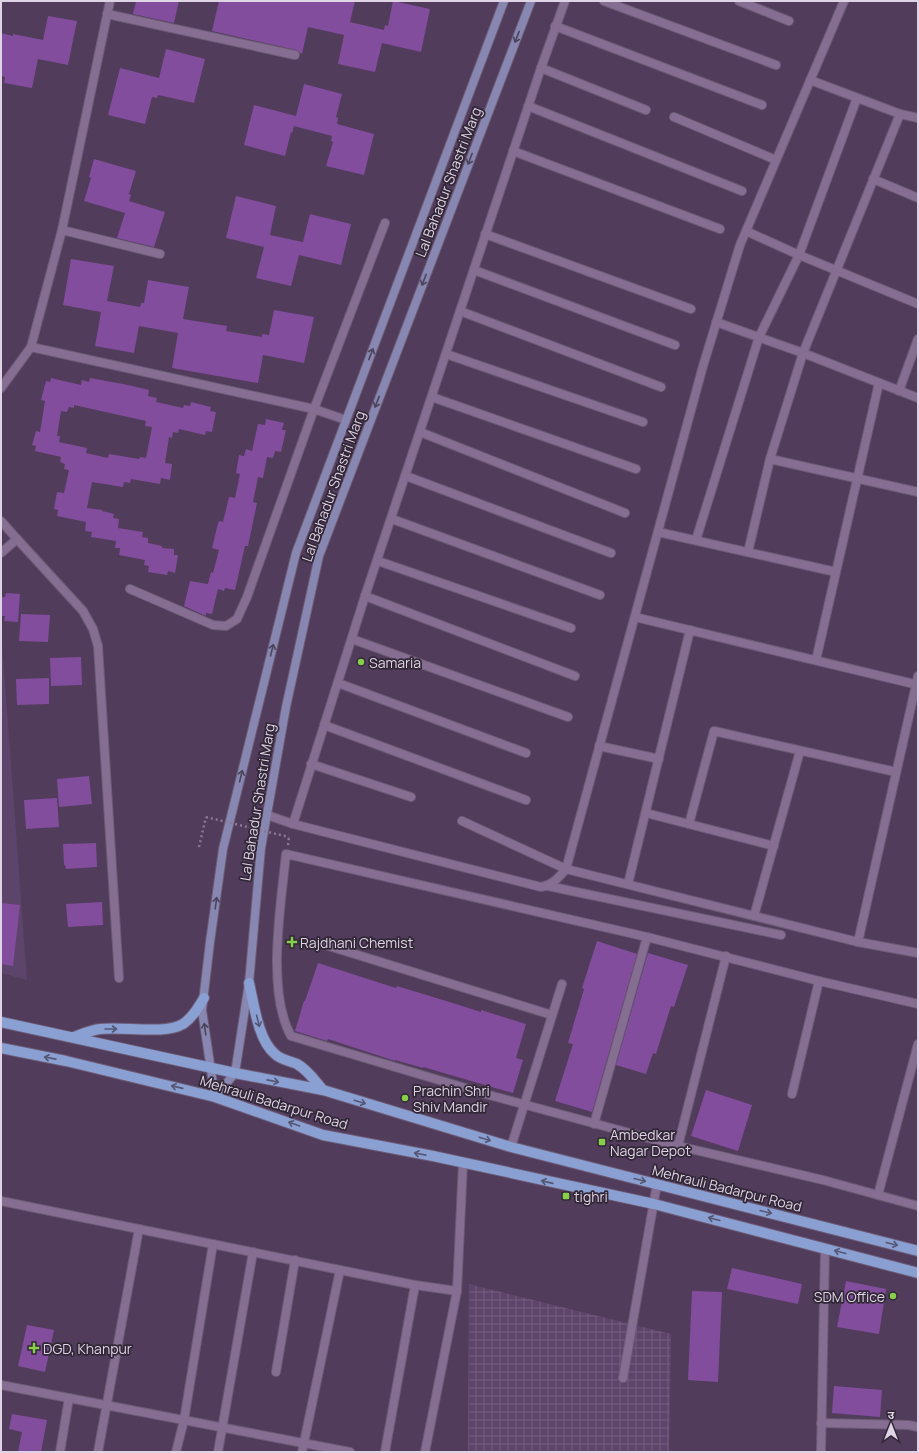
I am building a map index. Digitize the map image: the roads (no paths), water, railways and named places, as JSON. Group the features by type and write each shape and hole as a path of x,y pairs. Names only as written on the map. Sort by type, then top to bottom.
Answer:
{"main road":[{"name":"Lal Bahadur Shastri Marg","path":"215,1096 202,1010 223,849 296,553 504,1"},
{"name":"Lal Bahadur Shastri Marg","path":"235,1073 249,983 261,848 269,796 286,707 319,556 531,1"},
{"path":"249,983 262,1036 268,1046 274,1054 284,1060 297,1064 306,1070 323,1090"},
{"path":"74,1037 100,1029 162,1029 176,1027 192,1016 204,998"},
{"name":"Mehrauli Badarpur Road","path":"1,1022 211,1068 323,1090 511,1147 918,1250"},
{"name":"Mehrauli Badarpur Road","path":"1,1048 66,1061 215,1096 323,1135 654,1204"},
{"path":"215,1096 235,1073"},
{"path":"654,1204 918,1273"}],"street":[{"path":"1,388 31,347 62,230 110,1"},
{"path":"293,824 365,596 392,519 528,106 565,1"},
{"path":"604,1 776,65"},
{"path":"739,1 789,21"},
{"path":"548,886 557,879 566,868 716,322 740,245 844,1"},
{"path":"107,14 295,55"},
{"path":"555,26 762,105"},
{"path":"541,68 646,110"},
{"path":"810,80 900,114 918,118"},
{"path":"696,540 759,337 800,255 857,98"},
{"path":"528,106 742,191"},
{"path":"748,552 770,459 802,352 900,114"},
{"path":"674,117 776,160"},
{"path":"513,151 720,229"},
{"path":"873,179 918,198"},
{"path":"130,589 213,625 226,626 237,619 247,597 314,409 385,223"},
{"path":"62,230 160,254"},
{"path":"746,231 918,304"},
{"path":"485,234 691,309"},
{"path":"474,270 675,345"},
{"path":"460,311 662,387"},
{"path":"716,322 802,352 918,398"},
{"path":"899,391 918,339"},
{"path":"31,347 314,409 346,420"},
{"path":"446,354 643,422"},
{"path":"816,660 879,383"},
{"path":"432,397 636,469"},
{"path":"420,432 625,513"},
{"path":"770,459 918,492"},
{"path":"406,476 611,553"},
{"path":"392,519 600,595"},
{"path":"1,521 83,611 93,629 98,646 119,978"},
{"path":"658,532 836,572"},
{"path":"1,553 17,539"},
{"path":"378,561 571,628"},
{"path":"365,596 575,676"},
{"path":"635,617 816,660 917,682 858,942"},
{"path":"628,884 690,630"},
{"path":"352,638 568,717"},
{"path":"338,683 526,753"},
{"path":"324,724 526,800"},
{"path":"689,824 714,731 896,772"},
{"path":"599,746 659,759"},
{"path":"754,916 800,751"},
{"path":"311,764 412,796"},
{"path":"646,814 774,846"},
{"path":"267,815 293,824 542,887 548,886 781,935"},
{"path":"462,821 566,868 858,942 918,953"},
{"path":"918,1004 819,981 647,937 286,854 279,932 277,978 283,1020 291,1036 524,1105 594,1124 678,1146 823,1180 918,1206"},
{"path":"594,1124 647,937"},
{"path":"319,943 552,1015"},
{"path":"678,1146 726,956"},
{"path":"792,1094 819,981"},
{"path":"511,1147 562,984"},
{"path":"878,1195 918,1044"},
{"path":"426,1452 457,1291 463,1163"},
{"path":"623,1378 657,1184"},
{"path":"1,1201 415,1285 457,1291"},
{"path":"98,1452 139,1229"},
{"path":"176,1452 184,1420 213,1244"},
{"path":"821,1452 825,1248"},
{"path":"218,1452 254,1252"},
{"path":"276,1372 295,1260"},
{"path":"302,1452 340,1270"},
{"path":"385,1452 415,1285"},
{"path":"1,1385 350,1452"},
{"path":"60,1452 69,1398"},
{"path":"821,1423 909,1425 918,1427"}],"place":[{"name":"Samaria","path":"361,662"},
{"name":"Rajdhani Chemist","path":"292,942"},
{"name":"Prachin Shri Shiv Mandir","path":"405,1098"},
{"name":"Ambedkar Nagar Depot","path":"602,1142"},
{"name":"tighri","path":"566,1196"},
{"name":"SDM Office","path":"893,1296"},
{"name":"DGD, Khanpur","path":"34,1348"}]}
